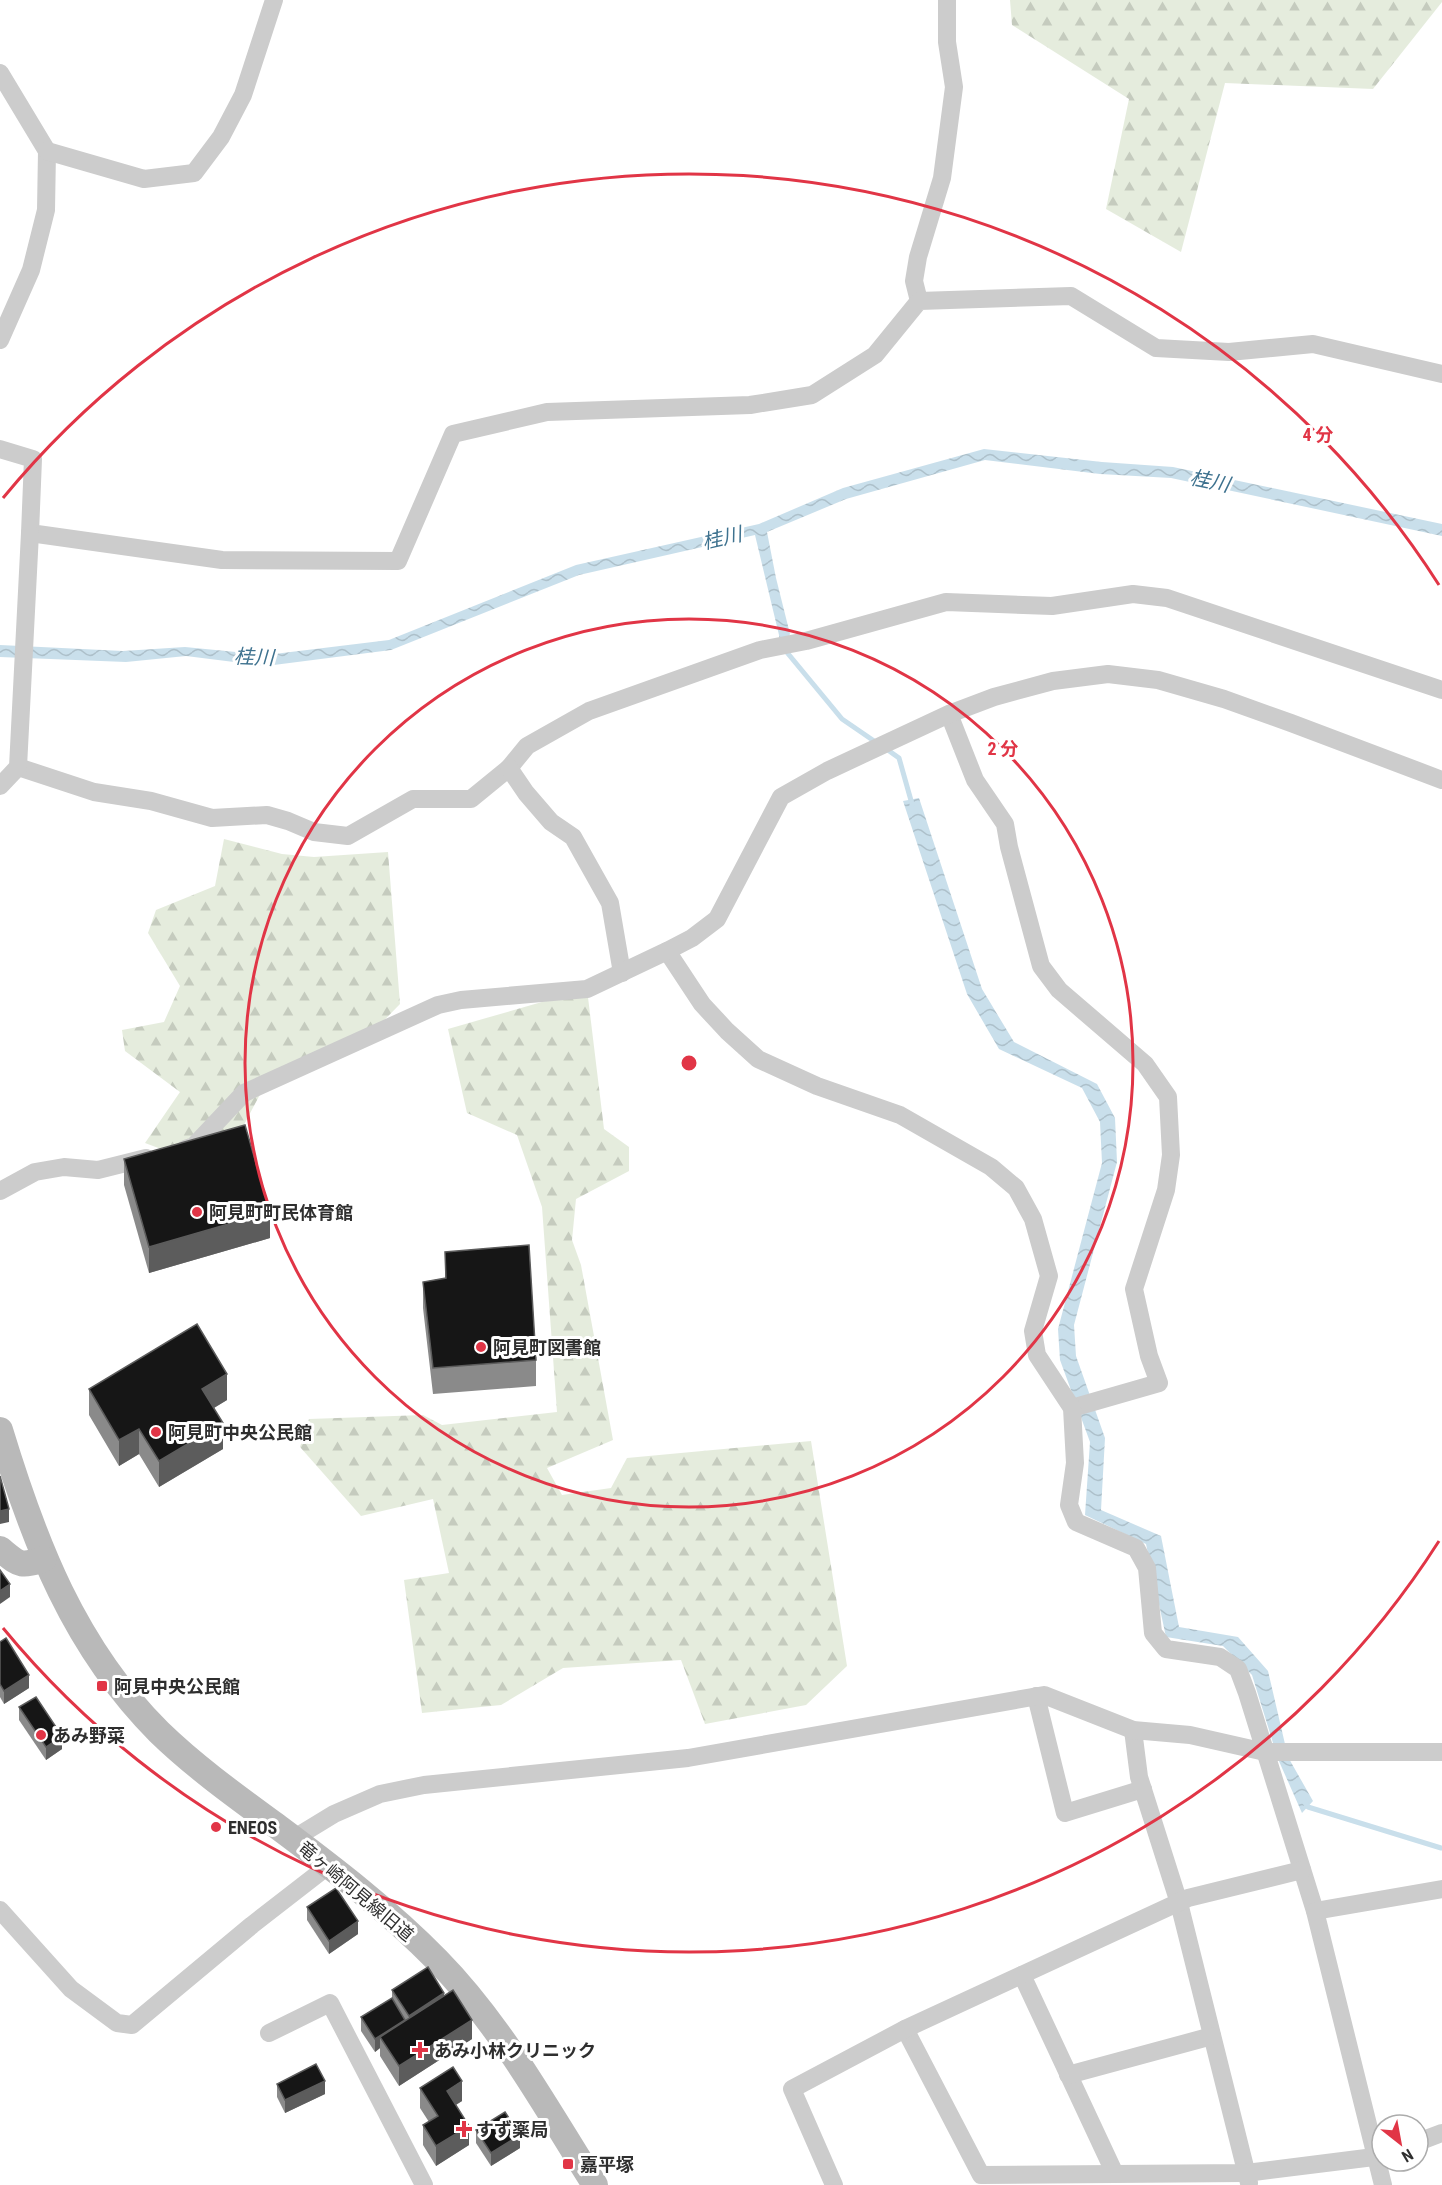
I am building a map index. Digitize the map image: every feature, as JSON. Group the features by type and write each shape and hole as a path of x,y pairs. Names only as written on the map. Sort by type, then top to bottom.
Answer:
{"street":[{"path":"47,151 144,179 194,173 221,136 243,95 274,0"},
{"path":"920,301 914,281 921,248 942,178 954,87 947,42 947,0"},
{"path":"0,73 47,151 46,210 31,270 0,340"},
{"path":"30,533 222,560 398,561 453,434 547,412 750,405 812,395 875,355 920,301 1071,296 1156,348 1229,352 1312,344 1442,374"},
{"path":"0,449 33,459 18,767 0,786"},
{"path":"18,767 94,792 151,801 212,818 267,815 314,832 348,836 413,799 471,799 509,768 526,746 589,711 760,650 806,641 946,602 1052,606 1133,594 1167,598 1442,690"},
{"path":"0,1191 35,1173 64,1167 98,1170 194,1146 244,1093 438,1005 461,1000 587,989 667,951 693,938 717,919 781,797 827,771 949,714 994,697 1053,681 1108,674 1158,680 1224,699 1442,780"},
{"path":"949,714 975,780 1005,824 1041,966 1059,990 1145,1064 1168,1097 1171,1155 1166,1190 1134,1289 1149,1356 1159,1383 1072,1408"},
{"path":"509,768 526,793 551,822 573,837 610,903 621,973"},
{"path":"667,951 702,1004 758,1059 817,1086 900,1114 991,1167 1016,1188 1032,1219 1048,1276 1033,1331 1037,1355 1072,1408 1075,1454 1069,1505 1076,1522 1109,1535 1136,1548 1139,1552 1147,1568 1153,1633 1166,1649 1221,1657 1238,1669 1315,1911 1370,2122"},
{"name":"竜ヶ崎阿見線旧道","path":"0,1430 17,1486 44,1560 87,1640 131,1702 187,1757 328,1866 401,1926 438,1960 502,2038 595,2185"},
{"path":"0,1550 18,1563 26,1565 44,1560"},
{"path":"293,1839 334,1814 380,1794 424,1785 688,1758 1044,1695 1133,1730 1190,1735 1265,1752 1442,1752"},
{"path":"1036,1696 1065,1812 1143,1790"},
{"path":"1133,1730 1139,1777 1179,1903 1248,2179"},
{"path":"0,1910 71,1989 117,2023 132,2025 252,1925 328,1866"},
{"path":"834,2185 792,2089 905,2029 1188,1898 1302,1870"},
{"path":"1315,1911 1442,1888"},
{"path":"1022,1975 1115,2174"},
{"path":"269,2033 330,2003 424,2185"},
{"path":"905,2029 981,2175 1115,2174 1248,2179 1370,2159"},
{"path":"1068,2075 1212,2036"}],"green space":[{"path":"1010,0 1442,0 1442,2 1373,89 1225,83 1181,252 1106,209 1129,99 1012,25"},
{"path":"224,839 282,854 314,857 388,852 400,1004 356,1049 264,1087 238,1136 188,1159 145,1143 180,1092 125,1051 122,1030 164,1022 180,986 148,933 156,910 215,886"},
{"path":"587,989 604,1129 629,1147 629,1171 576,1199 572,1240 581,1265 613,1440 547,1468 562,1495 611,1488 627,1458 811,1441 847,1666 806,1705 705,1724 681,1660 563,1668 501,1705 422,1713 404,1580 449,1573 433,1499 361,1516 300,1447 309,1419 423,1415 442,1425 557,1412 542,1207 517,1135 467,1113 448,1029"}],"water":[{"name":"桂川","path":"984,449 1173,467 1442,524 1442,536 1171,478 1100,474 985,460 846,499 767,532 790,634 781,654 779,635 755,535 579,575 391,650 266,666 186,656 126,662 0,657 0,645 123,651 185,647 266,655 389,640 576,565 759,524 843,488"},
{"path":"919,798 982,989 1014,1042 1097,1084 1115,1118 1117,1162 1074,1325 1076,1356 1105,1438 1101,1510 1161,1536 1179,1627 1238,1637 1268,1671 1288,1757 1313,1801 1302,1813 1278,1759 1252,1675 1223,1646 1166,1637 1146,1544 1085,1515 1090,1442 1060,1360 1058,1329 1102,1163 1100,1122 1082,1088 999,1049 967,994 903,801"}],"building":[{"name":"阿見町町民体育館","path":"245,1125 270,1212 149,1247 124,1159"},
{"name":"阿見町図書館","path":"529,1245 536,1360 433,1368 423,1282 446,1278 445,1252"},
{"name":"阿見町中央公民館","path":"197,1324 227,1374 202,1389 223,1423 159,1461 139,1429 119,1440 89,1389"},
{"path":"0,1476 9,1509 0,1511"},
{"path":"0,1570 10,1584 0,1591"},
{"path":"6,1638 29,1675 4,1691 0,1684 0,1642"},
{"path":"36,1697 62,1736 46,1747 19,1707"},
{"path":"336,1888 358,1921 329,1941 307,1907"},
{"path":"428,1967 444,1993 409,2016 392,1990"},
{"path":"453,1990 472,2020 399,2066 380,2037"},
{"path":"392,1998 405,2020 375,2039 361,2017"},
{"path":"316,2064 325,2081 285,2100 277,2084"},
{"path":"453,2067 462,2081 447,2091 469,2126 436,2146 423,2125 438,2116 420,2088"},
{"path":"505,2112 520,2135 491,2153 476,2130"}],"waterway":[{"path":"785,650 842,719 877,743"},
{"path":"885,748 899,758 912,804"},
{"path":"1304,1801 1308,1807 1441,1848"}],"place":[{"name":"阿見町町民体育館","path":"197,1212"},
{"name":"阿見町図書館","path":"481,1347"},
{"name":"阿見町中央公民館","path":"156,1432"},
{"name":"阿見中央公民館","path":"102,1686"},
{"name":"あみ野菜","path":"41,1735"},
{"name":"ENEOS","path":"216,1827"},
{"name":"あみ小林クリニック","path":"420,2050"},
{"name":"すず薬局","path":"464,2129"},
{"name":"嘉平塚","path":"568,2164"}]}
